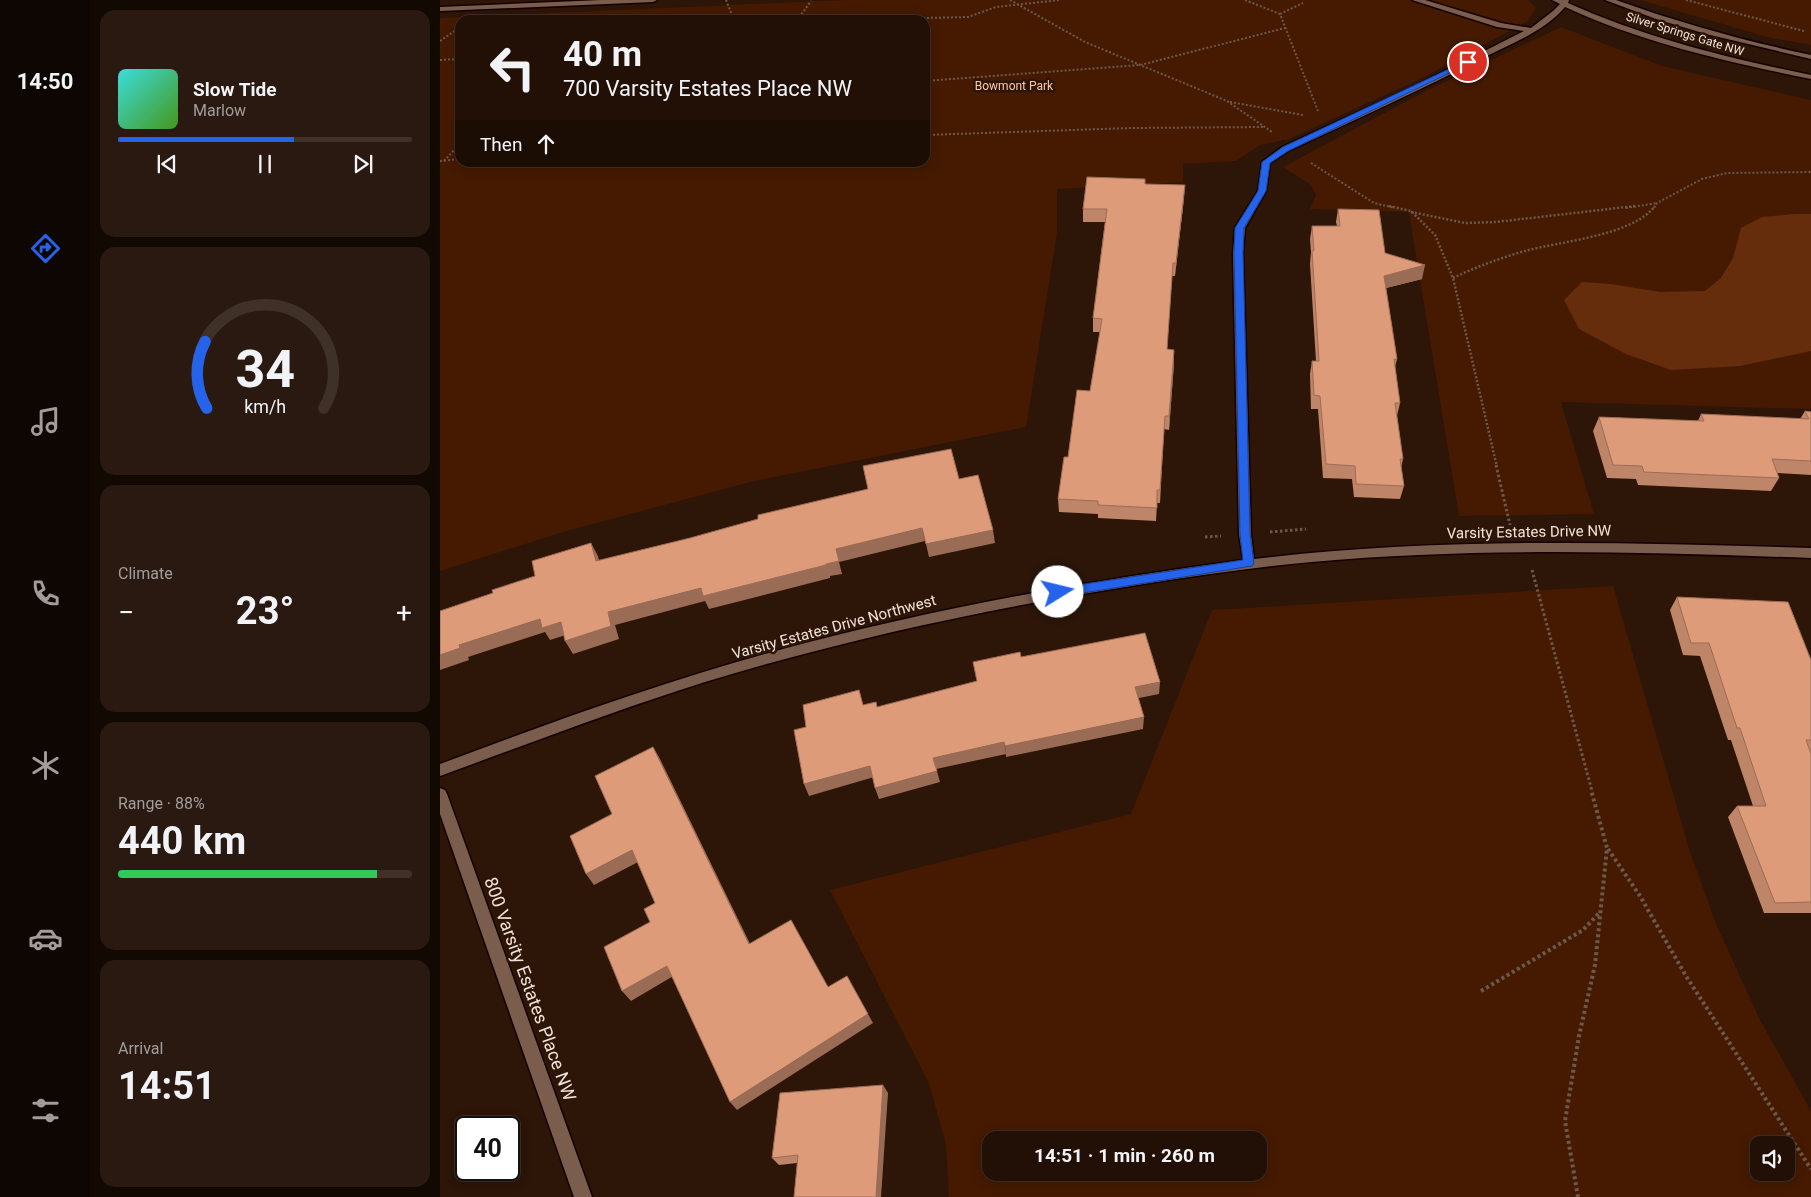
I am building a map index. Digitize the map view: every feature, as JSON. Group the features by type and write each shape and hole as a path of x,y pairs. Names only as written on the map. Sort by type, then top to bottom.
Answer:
{"street":[{"path":"440,9 482,4 652,0"},
{"path":"1416,0 1445,7 1500,26 1532,30"},
{"name":"Silver Springs Gate NW","path":"1556,0 1608,22 1664,40 1748,64 1811,77"},
{"name":"Silver Springs Gate NW","path":"1609,0 1640,12 1699,30 1764,48 1811,57"},
{"path":"1248,563 1245,534 1238,253 1240,228 1262,191 1266,162 1285,149 1420,87 1532,30 1556,13 1564,2"},
{"name":"Varsity Estates Drive NW","path":"1248,563 1396,551 1525,546 1604,546 1811,552"},
{"name":"Varsity Estates Drive Northwest","path":"440,770 526,737 646,696 781,655 935,617 1023,598 1248,563"},
{"name":"800 Varsity Estates Place NW","path":"440,794 583,1197"}],"path":[{"path":"726,0 732,15"},
{"path":"801,15 811,0"},
{"path":"1010,0 1085,42 1227,101 1311,117"},
{"path":"930,18 968,17 996,7 1060,0"},
{"path":"1245,0 1280,14 1303,3"},
{"path":"1686,0 1811,33"},
{"path":"1280,14 1321,118"},
{"path":"930,81 1140,65 1285,28"},
{"path":"440,41 455,30"},
{"path":"440,59 455,59"},
{"path":"1227,101 1276,135"},
{"path":"930,135 1131,128 1265,128"},
{"path":"442,161 455,149"},
{"path":"1285,149 1296,152 1374,203 1441,220 1465,222 1496,222 1657,203 1702,179 1727,174 1811,172"},
{"path":"442,161 455,160"},
{"path":"1453,278 1479,266 1525,251 1612,232 1648,215 1657,203"},
{"path":"1411,212 1435,235 1453,278 1508,522 1525,546 1607,848 1640,896 1686,976 1811,1169"},
{"path":"1578,1197 1565,1121 1579,1036 1595,965 1607,848"},
{"path":"1481,991 1583,930 1600,912"}],"green space":[{"name":"Bowmont Park","path":"845,0 1528,0 1536,8 1528,21 1418,80 1289,139 1260,145 1236,161 1183,164 1183,182 1057,189 1057,233 1026,427 750,482 563,532 440,571 440,18 455,17 455,167 930,167 930,15 508,15"},
{"path":"1640,0 1811,0 1811,45 1771,38"},
{"path":"1561,27 1662,66 1811,100 1811,409 1561,402 1594,514 1459,516 1409,212 1310,209 1316,195 1311,185 1283,167 1424,92"},
{"path":"1613,586 1690,852 1716,924 1760,1020 1811,1111 1811,1197 949,1197 946,1144 929,1083 830,890 1131,814 1212,610"}],"shaded area":[{"path":"1811,214 1811,351 1740,366 1671,370 1626,354 1579,329 1564,300 1582,282 1611,284 1660,292 1705,291 1721,278 1733,258 1741,228 1762,217"}],"building":[{"path":"1087,177 1145,179 1145,184 1185,185 1176,263 1173,263 1167,349 1174,350 1169,416 1165,416 1160,490 1157,490 1157,508 1098,505 1098,501 1058,499 1064,457 1068,457 1077,390 1090,391 1102,319 1093,318 1107,209 1083,209"},
{"path":"1338,209 1379,210 1385,253 1425,265 1384,276 1397,359 1394,359 1400,403 1395,403 1403,459 1400,459 1404,486 1356,484 1355,466 1326,464 1320,396 1314,395 1312,361 1319,361 1312,226 1340,226"},
{"path":"1805,411 1811,412 1811,461 1772,459 1779,478 1644,472 1642,466 1613,465 1599,417 1704,421 1701,414 1809,419"},
{"path":"951,449 959,479 978,475 993,530 926,544 922,528 836,549 839,561 826,565 703,596 701,588 608,612 611,626 565,641 561,622 542,628 540,619 459,645 460,648 440,655 440,611 493,593 492,590 535,576 532,561 591,543 596,561 690,538 758,519 758,515 868,489 863,466"},
{"path":"1677,597 1788,602 1811,660 1811,740 1806,740 1811,754 1811,902 1775,903 1737,806 1766,806 1740,728 1737,728 1709,643 1691,643"},
{"path":"1145,633 1160,682 1135,687 1144,717 1005,746 1004,742 933,758 937,771 875,788 870,766 804,784 794,730 806,727 803,705 859,690 863,705 876,702 877,707 977,681 973,662 1020,652 1021,657"},
{"path":"653,747 749,944 791,920 828,987 847,976 868,1014 730,1102 667,966 622,991 604,947 650,922 644,909 655,903 632,850 586,874 570,836 612,814 595,776"},
{"path":"883,1085 876,1197 794,1197 798,1155 772,1158 780,1093"}],"route":[{"path":"1058,592 1248,563 1245,534 1238,253 1240,228 1262,191 1266,162 1285,149 1420,87 1468,62"}]}
